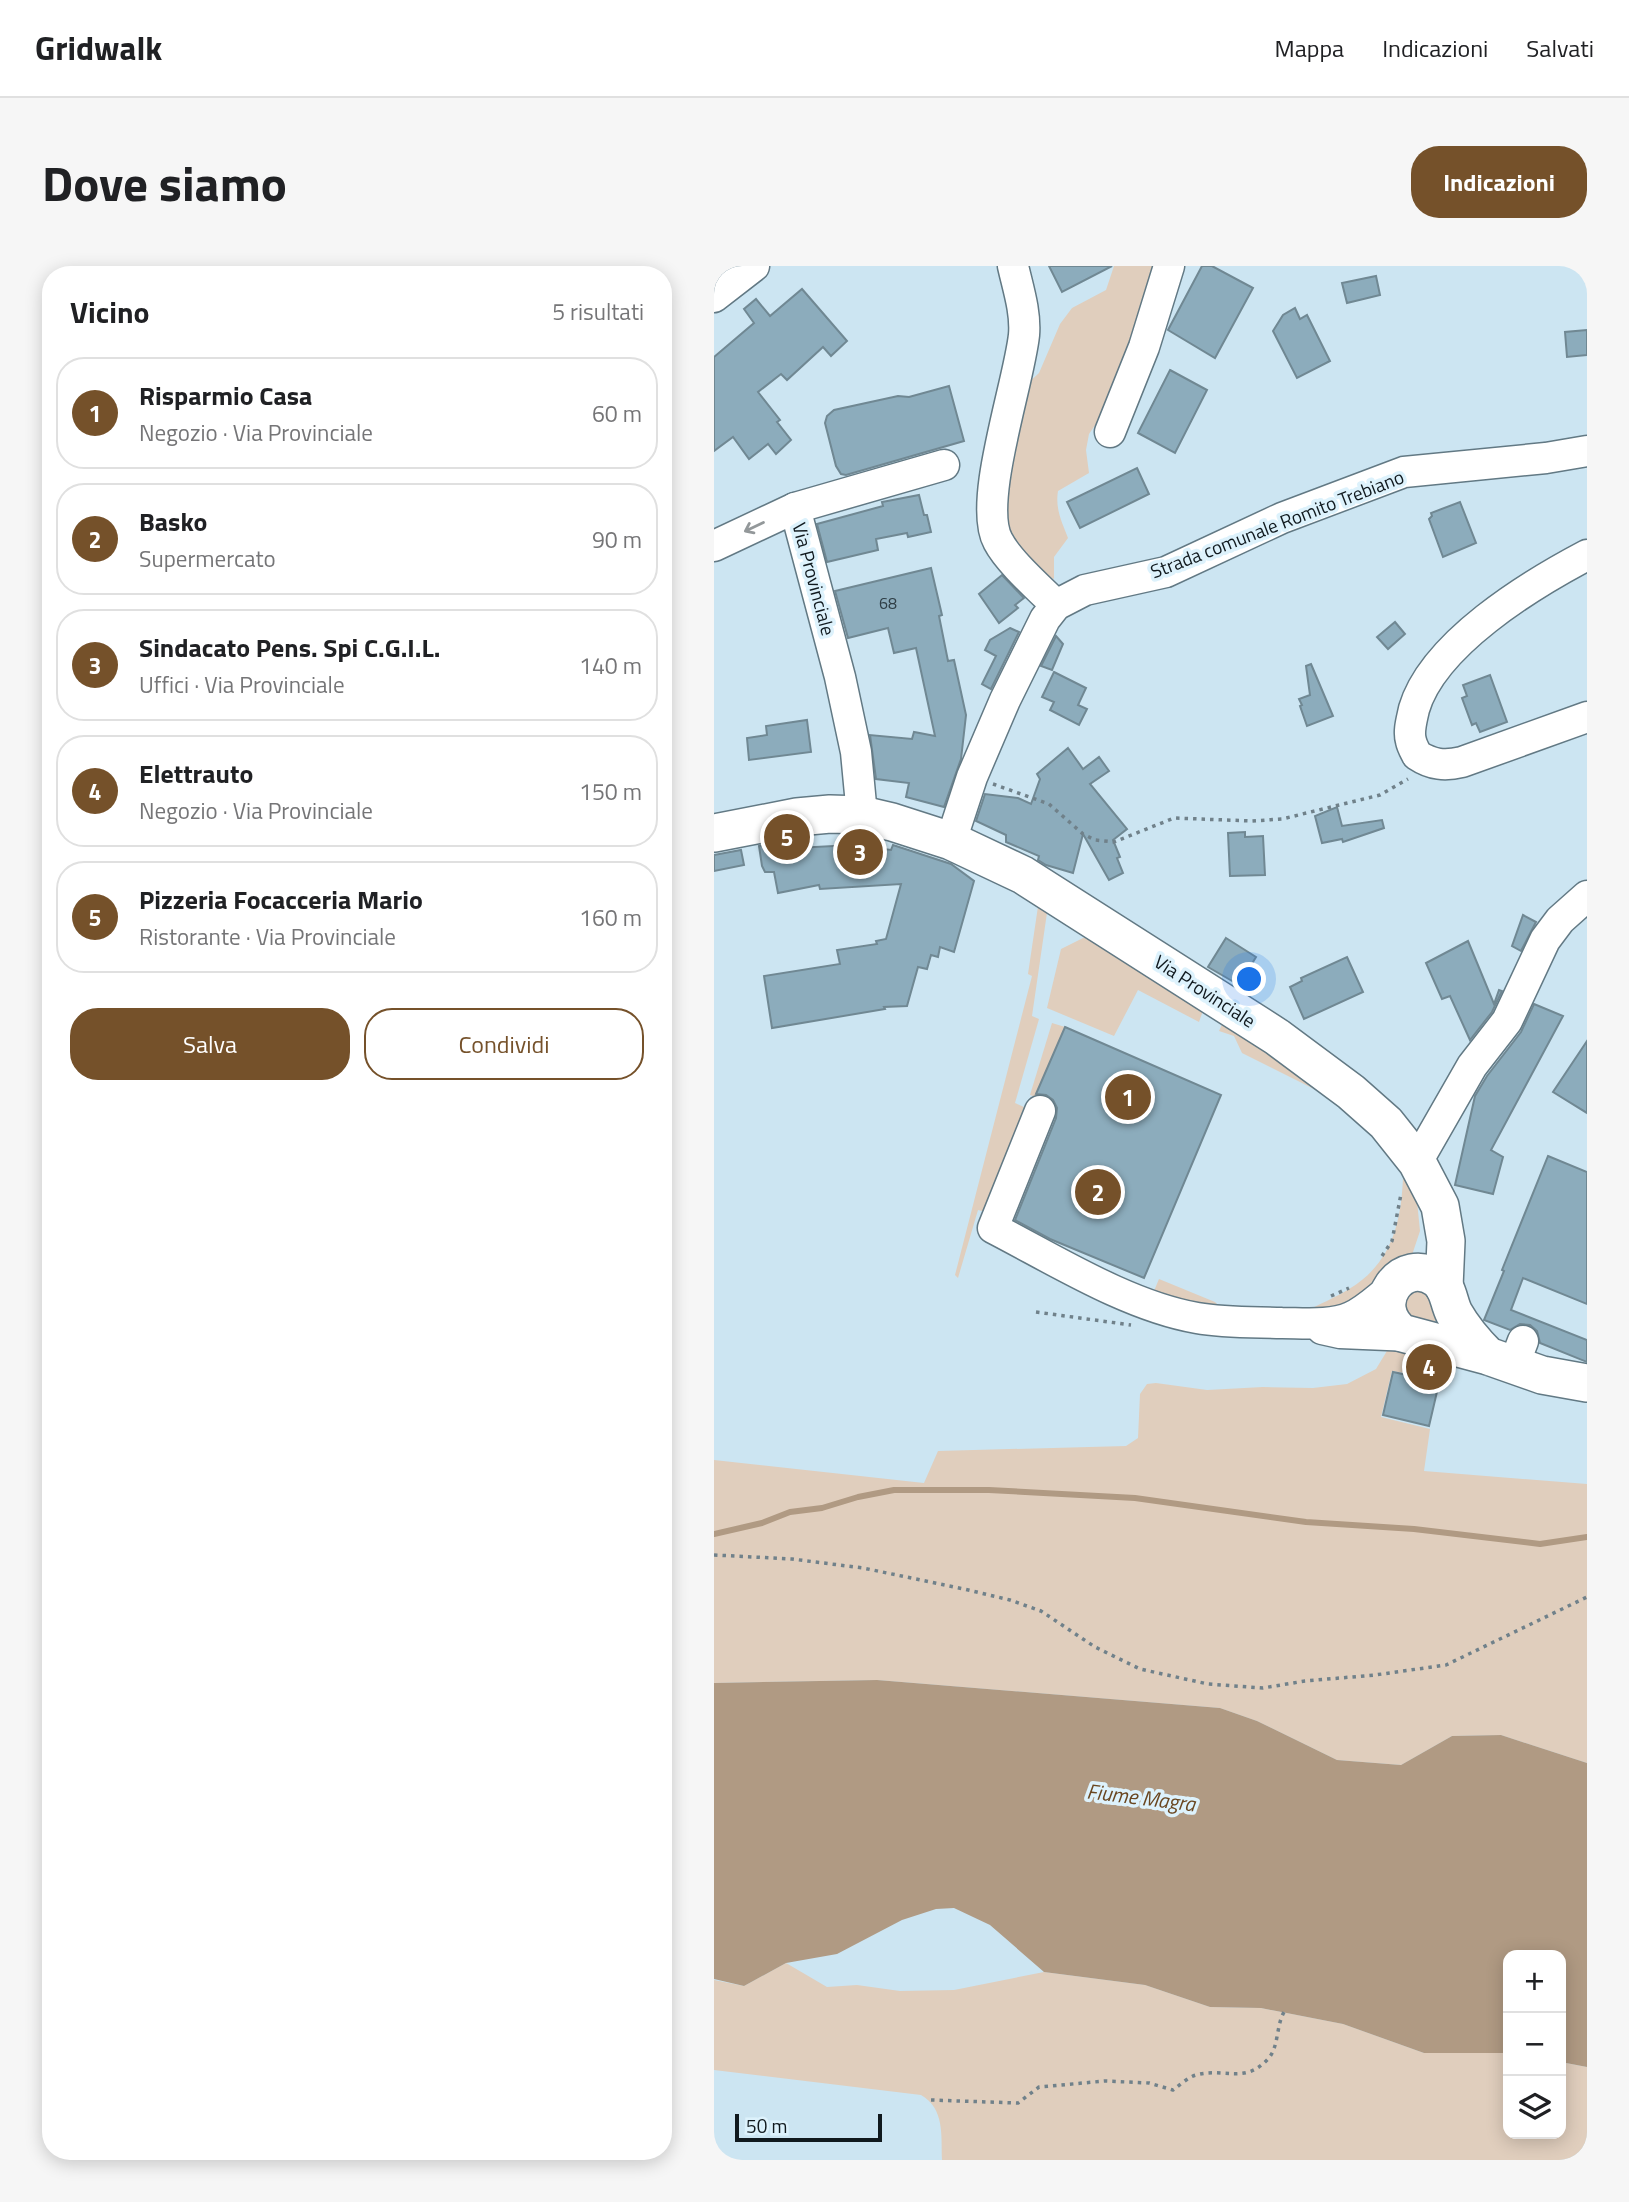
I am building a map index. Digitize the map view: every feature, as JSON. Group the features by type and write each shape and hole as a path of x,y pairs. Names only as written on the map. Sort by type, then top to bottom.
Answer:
{"main road":[{"name":"Via Provinciale","path":"714,833 797,817 862,815 951,841 1023,875 1277,1037 1351,1092 1377,1115 1415,1175"},
{"path":"1415,1175 1440,1206 1445,1226 1386,1309 1388,1318 1394,1327 1414,1337 1508,1355"},
{"path":"1405,1283 1445,1322 1438,1330 1414,1337"},
{"path":"1405,1283 1467,1333 1542,1376 1587,1383"}],"street":[{"path":"714,297 754,266"},
{"path":"951,841 972,777 1028,651 1045,619 1056,605 1025,575 998,541 992,522 995,473 1019,369 1024,332 1022,303 1013,266"},
{"path":"1110,432 1144,347 1169,266"},
{"name":"Strada comunale Romito Trebiano","path":"1056,605 1084,590 1166,572 1282,518 1404,472 1546,458 1587,451"},
{"path":"714,546 795,508 944,465"},
{"name":"Via Provinciale","path":"795,508 846,702 856,752 862,815"},
{"path":"1587,555 1502,605 1429,675 1417,700 1411,721 1410,739 1417,755 1434,764 1446,765 1462,762 1587,717"},
{"path":"1415,1175 1472,1066 1507,1021 1545,940 1560,920 1587,895"},
{"path":"1040,1111 993,1228 1152,1306 1197,1318 1230,1322 1298,1323 1349,1318 1405,1283"},
{"path":"1298,1323 1340,1333 1414,1337"}],"path":[{"path":"972,777 1049,804 1083,834 1095,840 1114,842 1174,818 1252,821 1282,819 1380,796 1434,764"},
{"path":"1329,1297 1405,1283 1392,1241 1401,1202 1415,1175"},
{"path":"714,1555 792,1559 863,1568 1010,1600 1041,1611 1095,1647 1140,1669 1208,1684 1264,1688 1446,1665 1587,1597"},
{"path":"931,2101 1018,2103 1039,2087 1105,2081 1149,2083 1173,2090 1193,2075 1218,2071 1228,2075 1251,2072 1270,2058 1284,2012"}],"shaded area":[{"path":"1114,266 1160,266 1111,402 1089,434 1086,450 1089,473 1058,491 1058,510 1068,538 1054,557 1054,579 1034,569 1009,540 1000,509 1025,386 1039,373 1060,324 1072,308 1106,290"},
{"path":"1040,893 1049,899 1032,1016 1039,1019 1015,1103 1024,1107 986,1212 978,1210 958,1278 955,1275 1032,976 1028,974"},
{"path":"1091,934 1205,1005 1199,1022 1138,990 1114,1036 1047,1008 1061,949"},
{"path":"1225,1018 1318,1091 1242,1053 1234,1036 1219,1031"},
{"path":"1052,1023 1065,1027 1036,1097 1030,1095"},
{"path":"1403,1178 1417,1201 1420,1231 1410,1261 1340,1311 1305,1312 1349,1289 1375,1268 1396,1227"},
{"path":"1159,1279 1219,1306 1206,1306 1154,1291"},
{"path":"1428,1282 1437,1319 1418,1329 1394,1299"},
{"path":"1393,1341 1412,1342 1405,1373 1392,1371 1381,1417 1430,1429 1424,1471 1587,1484 1587,1763 1501,1735 1452,1736 1401,1765 1337,1760 1257,1721 1220,1708 877,1680 714,1683 714,1460 924,1483 938,1451 1126,1446 1138,1438 1140,1394 1147,1384 1207,1390 1313,1388 1347,1384 1376,1369"},
{"path":"786,1963 827,1987 857,1985 900,1991 954,1990 1044,1972 1145,1985 1210,2007 1261,2008 1343,2024 1424,2053 1503,2053 1503,2139 1566,2139 1566,2063 1587,2067 1587,2160 942,2160 938,2115 929,2101 921,2095 714,2070 714,1980 744,1986"}],"water":[{"name":"Fiume Magra","path":"877,1680 1220,1708 1257,1721 1337,1760 1401,1765 1452,1736 1501,1735 1587,1763 1587,2067 1566,2063 1566,1950 1503,1950 1503,2053 1424,2053 1343,2024 1261,2008 1210,2007 1145,1985 1044,1972 990,1925 954,1908 936,1909 902,1920 837,1954 786,1963 744,1986 714,1979 714,1683"}],"building":[{"path":"1049,266 1112,266 1062,292"},
{"path":"1202,266 1212,266 1253,288 1215,358 1168,330"},
{"path":"1376,276 1380,295 1347,303 1342,283"},
{"path":"802,289 847,341 831,356 823,347 787,380 781,374 758,392 780,420 777,422 791,440 776,454 768,444 749,459 733,437 714,451 714,357 754,323 744,309 756,299 770,316"},
{"path":"1295,308 1300,319 1307,315 1330,361 1297,378 1273,331 1283,315"},
{"path":"1587,330 1587,355 1567,357 1565,332"},
{"path":"1170,370 1207,390 1175,453 1138,433"},
{"path":"949,386 964,441 846,475 841,474 836,466 825,423 827,416 834,410 898,396 909,397"},
{"path":"1137,468 1149,494 1080,528 1067,502"},
{"path":"919,495 931,532 876,539 878,550 827,562 817,524 883,506 882,502"},
{"path":"1460,502 1476,543 1443,557 1429,519 1431,513"},
{"path":"931,568 942,615 939,616 948,661 954,660 966,715 961,759 944,807 906,797 909,783 876,779 870,735 912,739 914,732 935,736 916,648 894,653 888,628 848,638 835,591"},
{"path":"1002,575 1024,598 1015,605 1018,608 999,623 979,594"},
{"path":"1395,622 1405,634 1388,649 1377,637"},
{"path":"1010,628 1019,632 991,689 982,684 996,656 985,650 990,640"},
{"path":"1056,636 1063,644 1052,670 1041,666"},
{"path":"1311,664 1333,716 1307,726 1299,699 1310,695 1306,666"},
{"path":"1054,672 1086,688 1078,705 1087,709 1079,725 1050,710 1054,702 1042,697"},
{"path":"1490,675 1507,722 1480,732 1476,723 1472,725 1462,698 1467,696 1463,685"},
{"path":"807,720 811,752 749,760 747,738 767,735 766,726"},
{"path":"1068,748 1083,769 1099,757 1109,771 1090,784 1127,829 1113,840 1123,873 1109,880 1083,834 1073,873 1046,865 1038,860 1039,856 1006,842 1006,835 976,821 985,794 1018,798 1031,804 1040,779 1037,774"},
{"path":"1337,807 1342,826 1382,820 1384,828 1343,842 1342,839 1322,843 1315,816"},
{"path":"1245,832 1245,837 1263,836 1265,875 1230,876 1228,833"},
{"path":"794,839 796,848 853,845 891,850 893,845 951,864 974,881 954,952 940,947 938,957 931,955 927,969 918,967 907,1006 884,1007 885,1009 772,1028 764,976 840,964 837,950 877,944 876,941 886,939 901,884 820,889 819,885 778,893 774,872 765,872 762,866 759,846"},
{"path":"741,850 744,865 714,871 714,855"},
{"path":"1523,915 1536,922 1521,951 1512,946"},
{"path":"1226,938 1256,957 1239,985 1208,967"},
{"path":"1468,941 1494,1004 1499,990 1502,991 1492,1012 1470,1040 1450,996 1442,999 1426,963"},
{"path":"1347,957 1363,992 1304,1019 1290,987 1302,981 1301,978"},
{"path":"1534,1004 1563,1016 1491,1150 1503,1157 1493,1194 1455,1185 1475,1096 1521,1032"},
{"path":"1065,1027 1221,1095 1144,1278 1050,1239 1015,1220 1056,1118 1057,1108 1053,1100 1046,1095 1036,1094"},
{"path":"1587,1041 1587,1113 1553,1092"},
{"path":"1548,1156 1587,1172 1587,1304 1523,1278 1511,1310 1587,1340 1587,1362 1540,1343 1537,1331 1530,1325 1520,1324 1510,1330 1484,1320"},
{"path":"1417,1359 1443,1366 1429,1426 1383,1415 1393,1372 1412,1376"}],"waterway":[{"path":"714,1534 762,1523 790,1512 822,1508 894,1490 989,1490 1135,1498 1306,1522 1414,1529 1540,1544 1587,1537"}],"place":[{"name":"Pizzeria Focacceria Mario","path":"787,837"},
{"name":"Sindacato Pens. Spi C.G.I.L.","path":"860,852"},
{"name":"Risparmio Casa","path":"1128,1097"},
{"name":"Basko","path":"1098,1192"},
{"name":"Elettrauto","path":"1429,1367"}]}
